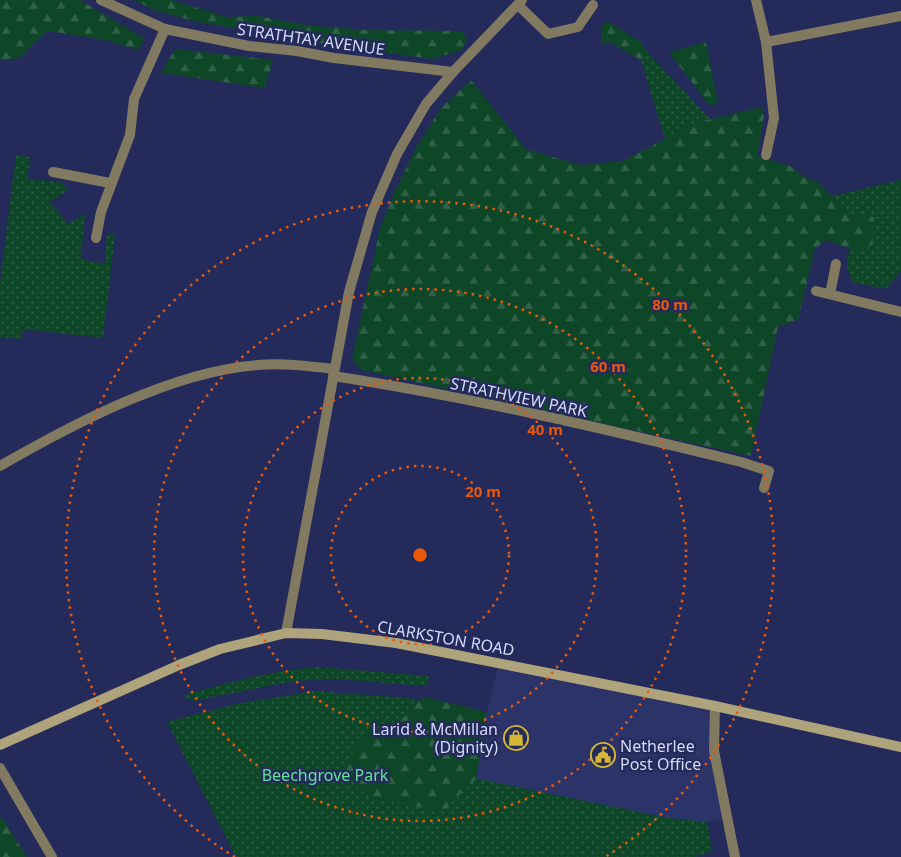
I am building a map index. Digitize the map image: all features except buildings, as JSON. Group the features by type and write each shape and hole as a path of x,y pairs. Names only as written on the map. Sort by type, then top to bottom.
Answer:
{"main road":[{"name":"CLARKSTON ROAD","path":"0,745 179,665 220,649 286,633 322,634 396,643 715,706 901,747"}],"street":[{"name":"STRATHTAY AVENUE","path":"102,0 165,29 249,46 297,50 334,58 453,72"},
{"path":"756,0 766,42 774,118 766,155"},
{"path":"286,633 350,292 372,212 396,154 426,104 453,72 520,2 548,34 578,27 593,6"},
{"path":"766,42 901,16"},
{"path":"96,238 101,212 110,184 130,135 134,99 165,29"},
{"path":"53,172 110,184"},
{"path":"830,294 836,264"},
{"path":"816,291 901,312"},
{"path":"0,466 58,433 170,384 221,370 258,365 297,365 334,373"},
{"name":"STRATHVIEW PARK","path":"334,373 370,382 553,418 741,462 769,472 764,488"},
{"path":"715,706 714,751 735,857"},
{"path":"0,768 52,857"}],"shaded area":[{"path":"499,663 715,706 714,751 727,817 707,822 668,818 476,779 487,712"}],"green space":[{"path":"0,0 80,0 145,39 138,50 105,40 48,31 20,58 0,60"},
{"path":"134,0 172,0 227,17 258,16 306,25 365,30 462,31 467,39 462,50 432,59 310,42 194,21 156,11"},
{"path":"607,21 641,42 646,51 641,60 609,42 602,44 601,26"},
{"path":"706,42 718,104 709,105 669,52"},
{"path":"177,49 273,60 265,88 161,73 173,52"},
{"path":"646,51 710,119 686,125 665,139 641,60"},
{"path":"471,80 526,149 580,165 623,161 665,139 686,125 762,107 764,116 757,157 790,166 804,177 818,182 849,214 874,217 872,245 860,252 826,240 815,249 798,320 778,327 751,456 361,370 352,359 380,228 396,189 417,146 441,108"},
{"path":"16,155 30,157 27,179 61,182 68,190 50,202 68,224 85,214 81,259 105,264 107,234 115,235 103,338 23,329 21,339 0,337 0,283"},
{"path":"901,180 901,271 886,289 852,282 847,266 849,248 860,252 849,214 832,196"},
{"path":"319,667 429,676 427,686 336,679 294,681 193,701 182,696 267,674"},
{"name":"Beechgrove Park","path":"315,691 407,698 477,713 469,777 668,818 707,822 712,851 695,857 236,857 167,722 235,704"},
{"path":"424,697 487,712 476,779 442,812 391,801 374,801 357,787 342,768 363,738 382,731 400,721"},
{"path":"0,817 3,819 27,857 0,857"}],"place":[{"name":"Larid & McMillan (Dignity)","path":"516,738"},
{"name":"Netherlee Post Office","path":"603,755"}]}
